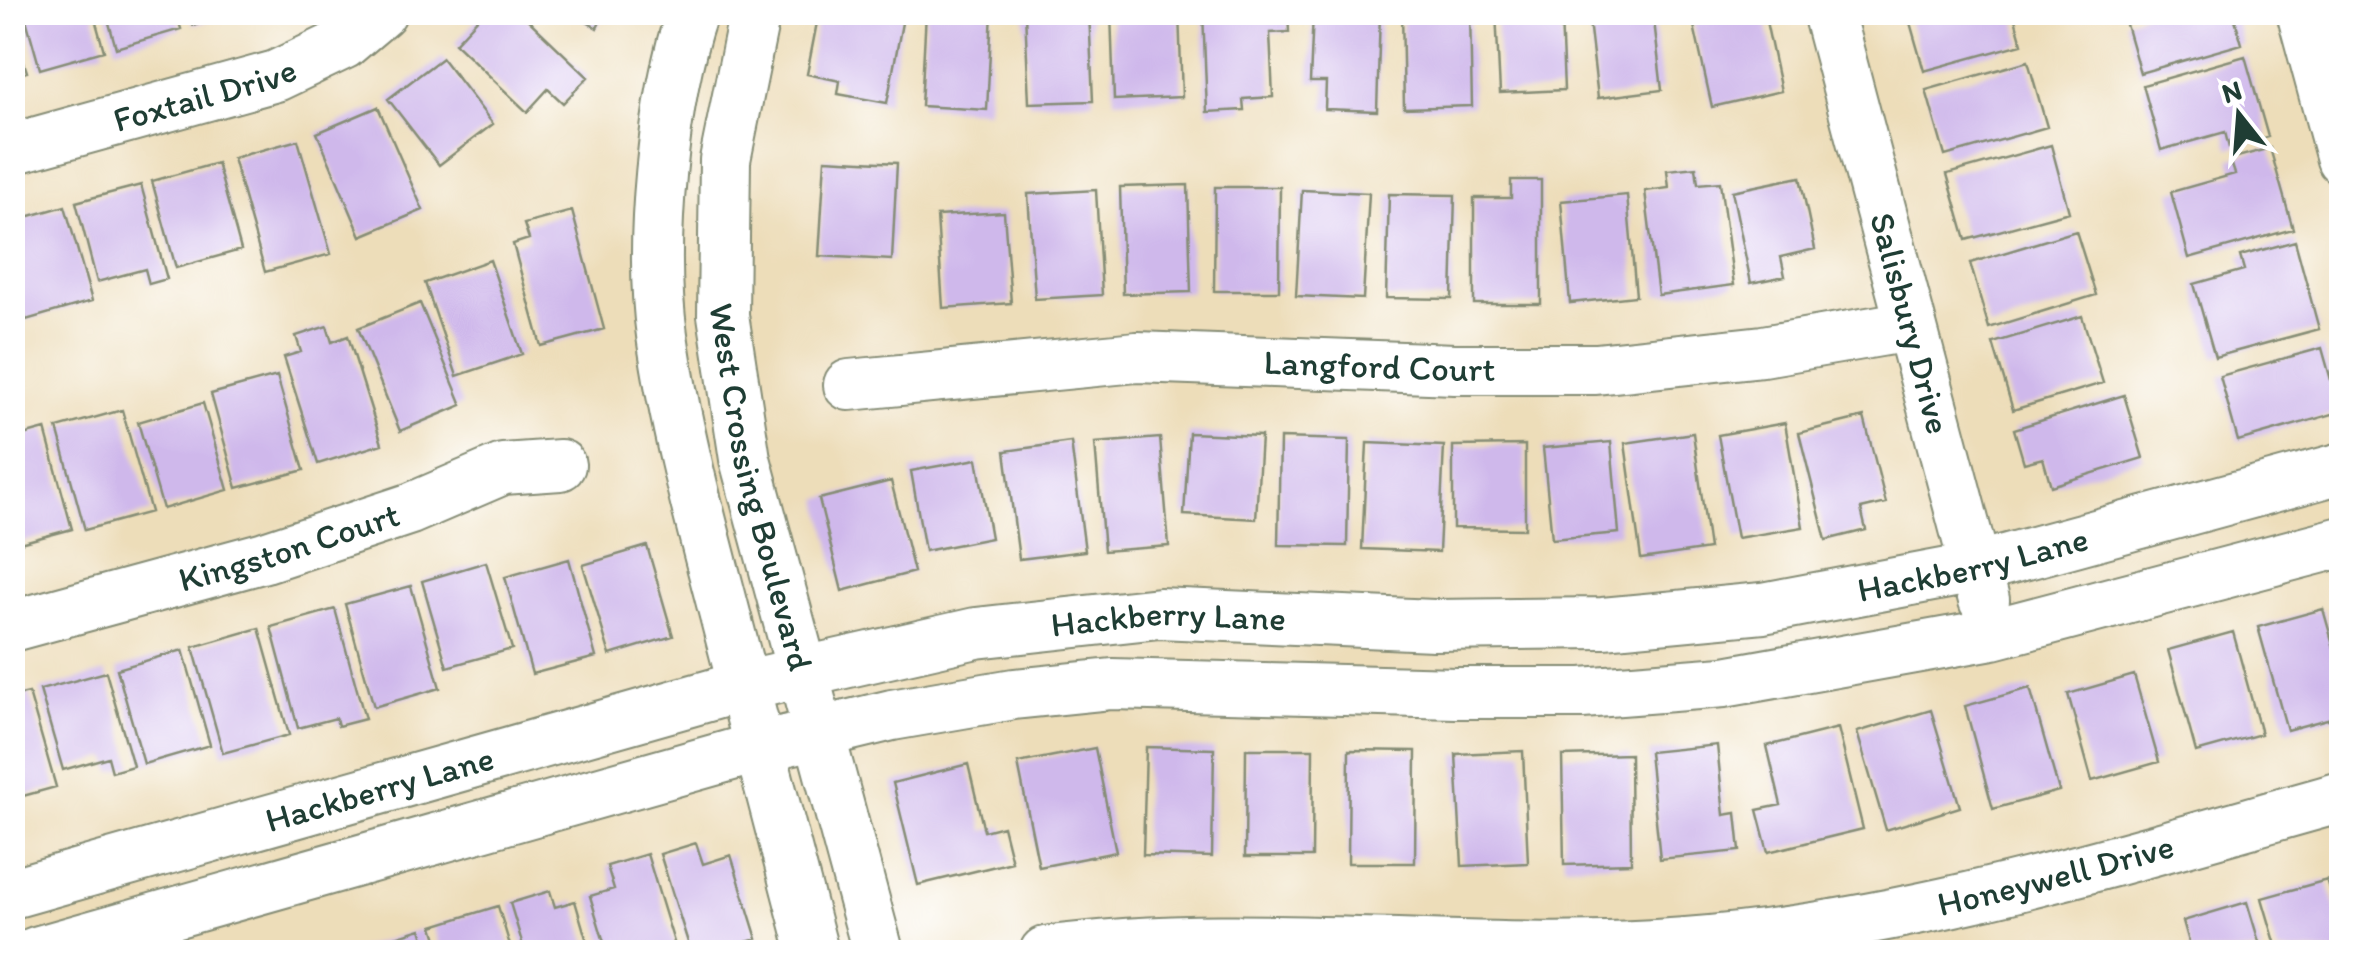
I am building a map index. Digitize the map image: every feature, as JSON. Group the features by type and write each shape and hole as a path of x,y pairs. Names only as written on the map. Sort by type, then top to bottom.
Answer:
{"street":[{"name":"Foxtail Drive","path":"12,150 276,76 343,44 381,12"},
{"name":"West Crossing Boulevard","path":"692,12 680,46 664,146 658,250 661,332 696,506 812,952"},
{"name":"West Crossing Boulevard","path":"755,12 725,160 724,315 745,459 878,952"},
{"name":"Salisbury Drive","path":"1828,12 1993,634"},
{"path":"2302,12 2342,159"},
{"name":"Langford Court","path":"849,385 1137,357 1454,369 1596,369 1763,351 1909,326"},
{"name":"Kingston Court","path":"12,626 265,557 410,510 503,470 560,465"},
{"name":"Hackberry Lane","path":"12,893 743,686 976,633 1159,613 1434,625 1603,624 1763,608 1975,568 2342,468"},
{"name":"Hackberry Lane","path":"36,952 819,732 1014,694 1112,684 1474,694 1582,693 1724,682 1993,634 2342,542"},
{"name":"Honeywell Drive","path":"1045,952 1104,944 1522,951 1687,943 1845,922 1992,894 2342,797"}],"building":[{"path":"24,12 93,12 104,51 40,69"},
{"path":"106,12 176,12 181,29 116,48"},
{"path":"190,12 234,12 234,14 193,25"},
{"path":"484,12 520,12 588,77 563,103 548,89 527,112 455,43"},
{"path":"570,12 605,12 597,28"},
{"path":"819,12 904,12 887,103 838,94 840,81 807,74"},
{"path":"926,12 992,12 987,110 921,106"},
{"path":"1025,12 1089,12 1093,101 1029,103"},
{"path":"1111,12 1179,12 1182,97 1114,100"},
{"path":"1203,12 1288,12 1289,32 1270,33 1273,97 1243,99 1244,110 1207,112"},
{"path":"1313,12 1380,12 1377,111 1325,109 1326,82 1310,82"},
{"path":"1402,12 1470,12 1472,106 1404,108"},
{"path":"1496,12 1534,12 1534,18 1561,16 1564,90 1500,93"},
{"path":"1588,12 1653,12 1662,90 1598,98"},
{"path":"1691,12 1764,12 1781,91 1712,107"},
{"path":"1907,12 2013,12 2022,44 1924,71"},
{"path":"2147,12 2233,12 2242,44 2140,73 2125,21"},
{"path":"12,25 27,72 12,76"},
{"path":"2245,56 2268,137 2229,148 2225,132 2161,150 2143,85"},
{"path":"442,58 493,124 439,165 388,99"},
{"path":"2028,61 2047,127 1945,156 1926,90"},
{"path":"378,107 423,210 361,236 317,133"},
{"path":"298,140 331,254 265,272 233,158"},
{"path":"2051,145 2069,212 1966,240 1947,174"},
{"path":"2270,148 2293,229 2189,258 2171,192 2235,174 2230,159"},
{"path":"825,159 897,163 892,260 819,256"},
{"path":"217,163 241,250 176,268 152,181"},
{"path":"1696,167 1698,184 1720,182 1734,285 1658,295 1645,191 1669,188 1667,170"},
{"path":"1800,177 1815,249 1781,257 1785,276 1751,283 1732,191"},
{"path":"1511,180 1541,180 1541,304 1474,304 1474,198 1511,198"},
{"path":"141,185 167,279 149,284 145,269 97,282 76,202"},
{"path":"1188,185 1191,292 1123,294 1120,187"},
{"path":"1215,187 1280,187 1279,291 1214,291"},
{"path":"1096,190 1102,295 1035,299 1028,194"},
{"path":"1302,190 1369,193 1363,299 1296,296"},
{"path":"1389,194 1455,195 1452,299 1386,298"},
{"path":"1627,195 1636,296 1570,303 1561,201"},
{"path":"65,206 92,301 26,320 12,274 12,221"},
{"path":"572,211 604,329 541,346 513,244 529,239 524,224"},
{"path":"1004,212 1011,303 943,308 937,216"},
{"path":"2076,231 2096,295 1989,328 1970,263"},
{"path":"2295,241 2319,329 2215,357 2194,284 2244,270 2240,256"},
{"path":"490,260 522,354 457,376 425,283"},
{"path":"420,303 462,405 400,431 358,328"},
{"path":"2082,316 2103,383 2013,410 1993,343"},
{"path":"327,326 332,342 348,336 382,444 318,464 284,357 301,352 296,336"},
{"path":"2322,348 2340,412 2238,441 2220,376"},
{"path":"277,376 304,470 237,488 211,394"},
{"path":"2124,395 2143,458 2051,486 2043,458 2024,463 2014,429"},
{"path":"203,403 228,490 163,509 138,422"},
{"path":"122,410 151,512 85,530 57,428"},
{"path":"1864,417 1886,503 1861,509 1866,530 1826,540 1799,433"},
{"path":"1785,423 1803,527 1737,538 1718,435"},
{"path":"45,429 72,529 12,545 12,438"},
{"path":"1189,433 1261,436 1256,519 1184,515"},
{"path":"1693,433 1709,549 1641,559 1625,443"},
{"path":"1160,438 1169,546 1104,551 1095,443"},
{"path":"1280,438 1349,440 1347,546 1278,545"},
{"path":"1071,442 1085,551 1019,559 1005,451"},
{"path":"1611,442 1619,533 1552,539 1543,448"},
{"path":"1367,443 1444,446 1439,552 1362,549"},
{"path":"1525,445 1525,529 1453,528 1453,446"},
{"path":"977,459 991,538 925,551 911,471"},
{"path":"891,481 914,572 842,591 819,499"},
{"path":"647,546 673,636 610,655 583,565"},
{"path":"569,559 596,657 532,674 505,577"},
{"path":"486,562 512,649 447,667 422,581"},
{"path":"411,586 440,688 374,707 345,604"},
{"path":"335,609 365,719 338,726 336,718 298,728 271,627"},
{"path":"2323,609 2342,676 2342,715 2287,730 2258,627"},
{"path":"259,628 289,735 223,753 193,647"},
{"path":"2233,632 2261,734 2196,752 2168,650"},
{"path":"183,650 210,745 144,764 117,669"},
{"path":"106,672 133,766 112,772 108,757 63,770 40,690"},
{"path":"2134,675 2159,762 2092,781 2068,694"},
{"path":"2030,688 2059,791 1993,809 1965,706"},
{"path":"29,693 56,787 12,799 12,697"},
{"path":"1931,710 1960,807 1886,830 1857,732"},
{"path":"1838,728 1863,829 1768,852 1757,810 1781,805 1767,746"},
{"path":"1717,745 1724,815 1736,813 1740,851 1660,859 1649,752"},
{"path":"1146,747 1214,749 1212,857 1143,855"},
{"path":"1095,748 1116,852 1039,867 1018,763"},
{"path":"1246,749 1313,749 1312,857 1245,857"},
{"path":"1349,750 1416,751 1415,863 1348,863"},
{"path":"1523,751 1528,863 1462,866 1456,754"},
{"path":"1630,754 1631,863 1564,865 1562,756"},
{"path":"968,764 984,831 1003,826 1012,862 918,885 893,783"},
{"path":"696,843 703,864 731,855 757,939 711,952 691,952 660,854"},
{"path":"647,854 677,952 607,952 590,896 614,889 607,866"},
{"path":"2327,880 2342,929 2342,952 2278,952 2262,898"},
{"path":"550,891 555,907 575,901 590,952 525,952 510,903"},
{"path":"2247,902 2262,952 2192,952 2183,921"},
{"path":"498,906 512,952 441,952 433,926"},
{"path":"421,929 428,952 357,949"}]}
